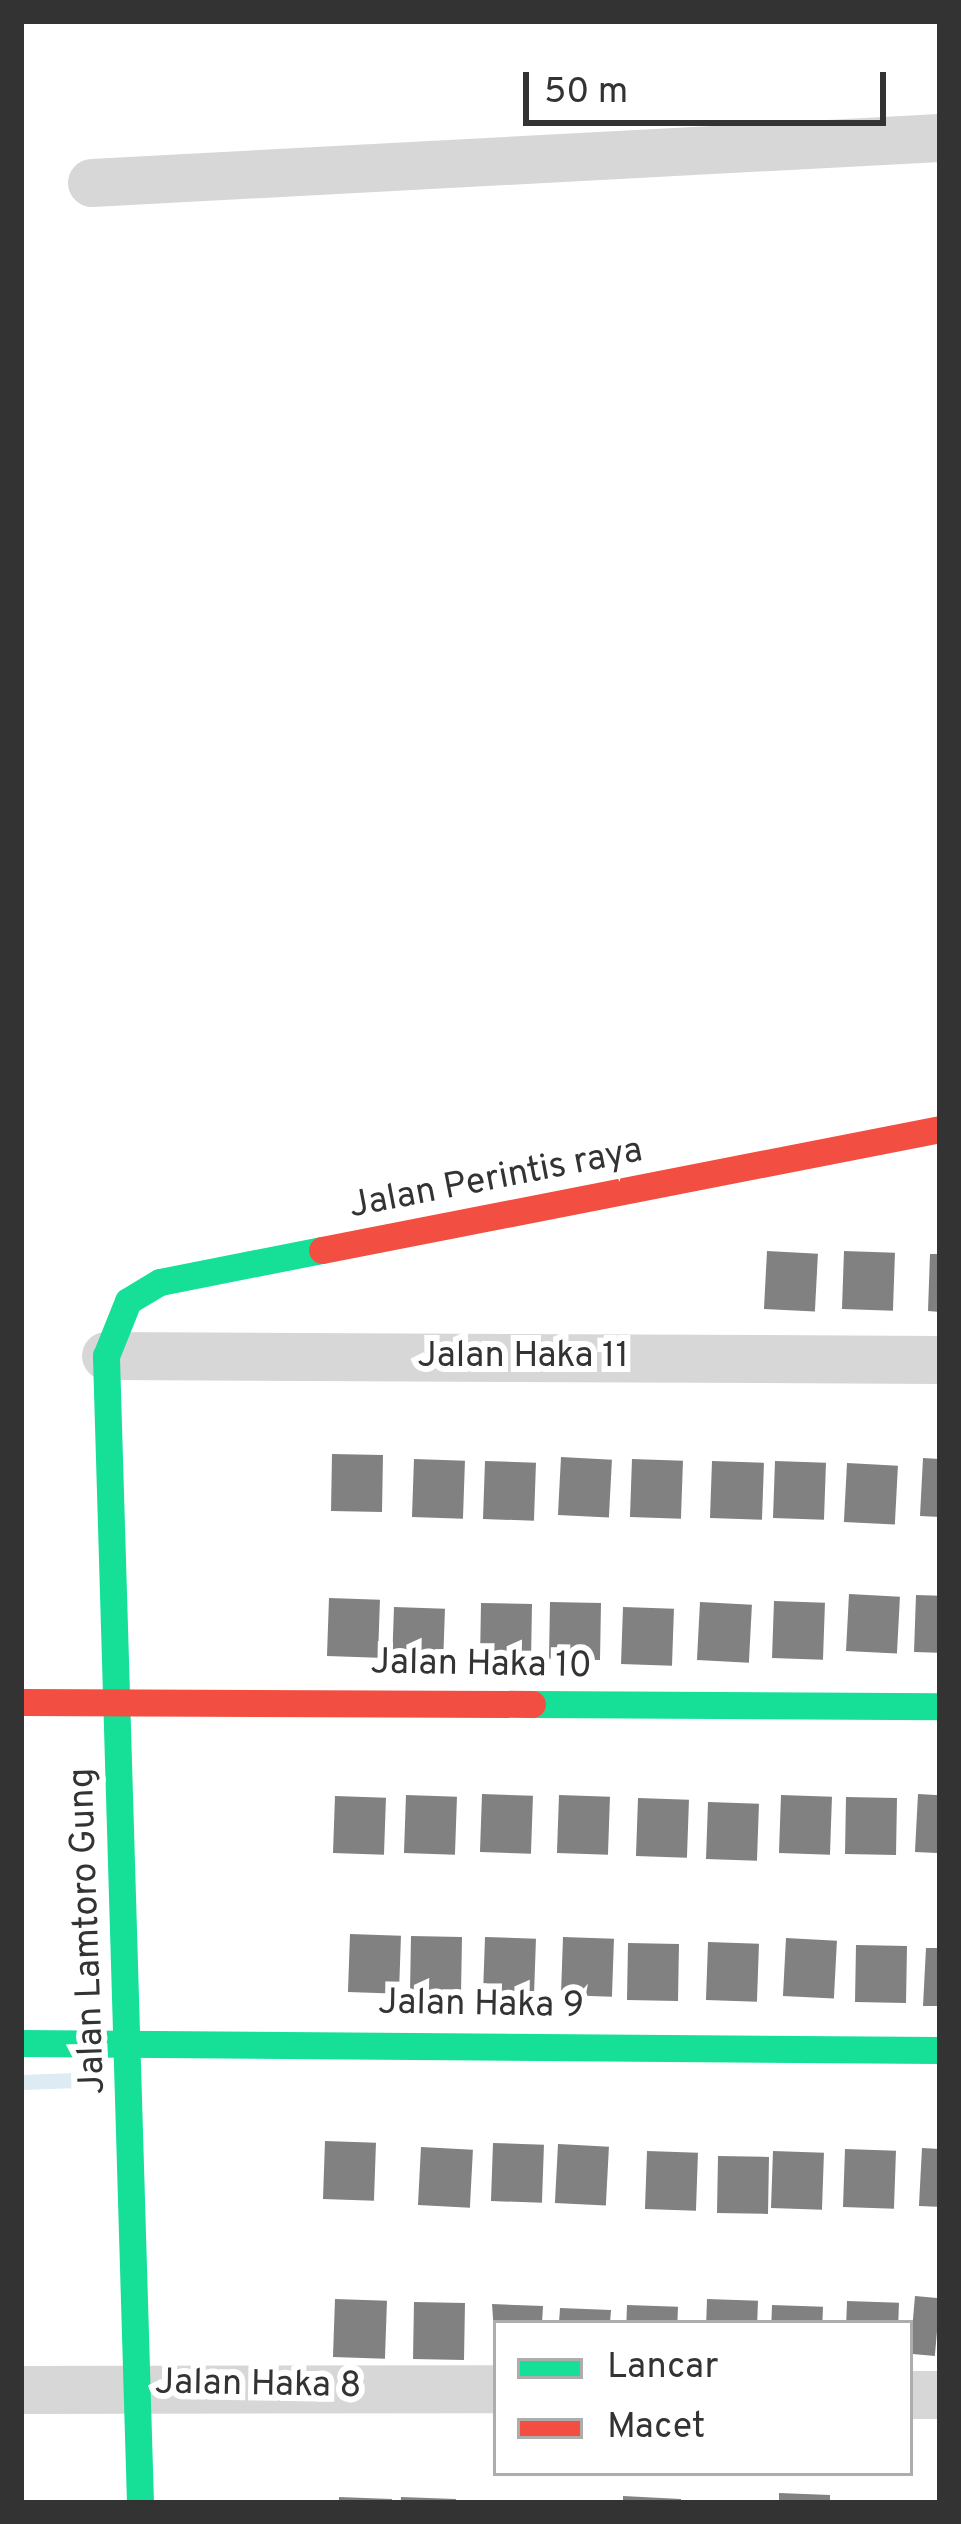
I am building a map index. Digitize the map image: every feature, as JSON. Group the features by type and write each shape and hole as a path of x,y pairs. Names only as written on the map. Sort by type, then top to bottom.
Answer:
{"street":[{"path":"92,183 940,138"},
{"name":"Jalan Perintis raya","path":"106,1356 128,1301 160,1282 940,1129"},
{"name":"Jalan Haka 11","path":"106,1356 940,1360"},
{"name":"Jalan Lamtoro Gung","path":"106,1356 141,2385 140,2503"},
{"name":"Jalan Haka 10","path":"21,1702 115,1698 940,1706"},
{"name":"Jalan Haka 9","path":"21,2043 130,2036 940,2050"},
{"name":"Jalan Haka 8","path":"21,2390 141,2385 493,2389"}],"building":[{"path":"767,1251 818,1254 815,1312 764,1309"},
{"path":"844,1251 895,1253 893,1311 842,1309"},
{"path":"930,1254 940,1254 940,1312 928,1311"},
{"path":"332,1454 383,1455 382,1512 331,1511"},
{"path":"561,1457 612,1460 609,1518 558,1515"},
{"path":"923,1458 940,1459 940,1517 920,1516"},
{"path":"414,1459 465,1461 463,1519 412,1517"},
{"path":"632,1459 683,1461 681,1519 630,1517"},
{"path":"485,1461 536,1463 534,1521 483,1519"},
{"path":"712,1461 764,1463 762,1520 710,1518"},
{"path":"775,1461 826,1463 824,1520 773,1518"},
{"path":"847,1463 898,1466 895,1525 844,1522"},
{"path":"849,1594 900,1597 897,1654 846,1651"},
{"path":"916,1595 940,1596 938,1653 914,1652"},
{"path":"329,1598 380,1600 378,1658 327,1656"},
{"path":"774,1601 825,1603 823,1660 772,1658"},
{"path":"550,1602 601,1603 600,1660 549,1659"},
{"path":"700,1602 752,1605 749,1663 697,1660"},
{"path":"481,1603 532,1604 531,1661 480,1660"},
{"path":"394,1607 445,1609 443,1667 392,1665"},
{"path":"623,1607 674,1609 672,1666 621,1664"},
{"path":"482,1794 533,1796 531,1854 480,1852"},
{"path":"918,1794 940,1795 937,1853 915,1852"},
{"path":"406,1795 457,1797 455,1855 404,1853"},
{"path":"559,1795 610,1797 608,1855 557,1853"},
{"path":"781,1795 832,1797 830,1855 779,1853"},
{"path":"335,1796 386,1798 384,1855 333,1853"},
{"path":"846,1797 897,1798 896,1855 845,1854"},
{"path":"638,1798 689,1800 687,1858 636,1856"},
{"path":"708,1802 759,1804 757,1861 706,1859"},
{"path":"350,1934 401,1936 399,1994 348,1992"},
{"path":"411,1936 462,1937 461,1994 410,1993"},
{"path":"485,1937 536,1939 534,1996 483,1994"},
{"path":"563,1937 614,1939 612,1997 561,1995"},
{"path":"786,1938 837,1941 834,1999 783,1996"},
{"path":"708,1942 759,1944 757,2002 706,2000"},
{"path":"628,1943 679,1944 678,2001 627,2000"},
{"path":"856,1945 907,1946 906,2003 855,2002"},
{"path":"926,1948 940,1948 940,2006 923,2006"},
{"path":"325,2141 376,2143 374,2201 323,2199"},
{"path":"493,2143 544,2145 542,2203 491,2201"},
{"path":"558,2144 609,2147 606,2206 555,2203"},
{"path":"421,2147 473,2150 470,2208 418,2205"},
{"path":"922,2148 940,2149 937,2207 919,2206"},
{"path":"845,2149 896,2151 894,2209 843,2207"},
{"path":"647,2151 698,2153 696,2211 645,2209"},
{"path":"773,2151 824,2153 822,2210 771,2208"},
{"path":"718,2156 769,2157 768,2214 717,2213"},
{"path":"915,2296 940,2298 935,2356 913,2354"},
{"path":"335,2299 387,2301 385,2359 333,2357"},
{"path":"707,2299 758,2301 757,2320 706,2320"},
{"path":"847,2301 899,2303 898,2320 846,2320"},
{"path":"414,2302 465,2303 464,2360 413,2359"},
{"path":"492,2304 543,2306 542,2320 493,2320"},
{"path":"627,2305 678,2307 678,2320 626,2320"},
{"path":"772,2305 823,2307 823,2320 771,2320"},
{"path":"560,2308 611,2310 610,2320 559,2320"},
{"path":"779,2493 830,2495 830,2503 779,2503"},
{"path":"623,2496 681,2499 681,2503 623,2503"},
{"path":"339,2497 392,2499 392,2503 339,2503"},
{"path":"401,2497 456,2499 456,2503 401,2503"}],"waterway":[{"path":"21,2082 78,2080"}],"traffic: fast":[{"path":"140,2503 106,1356 128,1301 160,1282 322,1250"},
{"path":"532,1704 940,1706"},
{"path":"21,2043 940,2050"}],"traffic: jam":[{"path":"322,1250 940,1129"},
{"path":"21,1702 532,1704"}]}
